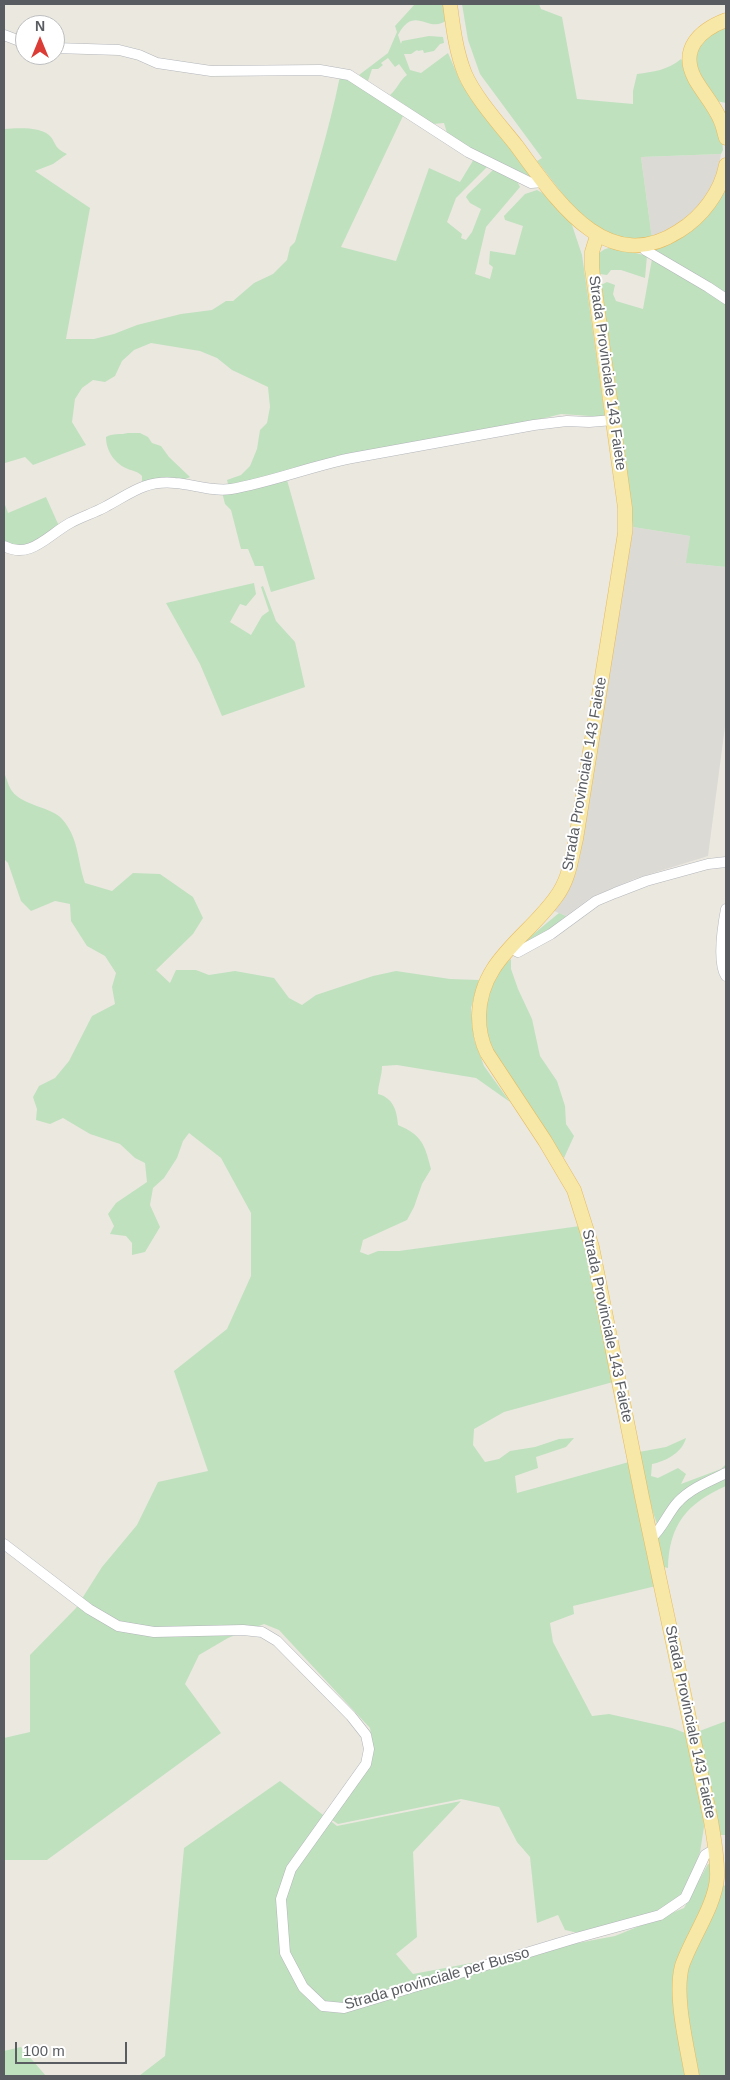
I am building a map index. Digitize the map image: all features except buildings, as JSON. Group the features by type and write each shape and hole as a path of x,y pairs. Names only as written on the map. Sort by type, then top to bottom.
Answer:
{"main road":[{"path":"450,4 456,45 466,75 483,102 544,182 578,222 597,236 623,244 643,245 666,239 695,220 715,194 726,165"},
{"path":"726,20 703,31 694,41 690,64 694,77 720,119 726,138"},
{"name":"Strada Provinciale 143 Faiete","path":"597,236 592,252 592,268 625,508 625,533 576,839 567,878 562,888 532,925 510,948 487,978 479,1011 480,1033 487,1053 545,1141 574,1190 594,1252 642,1497 652,1537 715,1849 716,1886 682,1967 680,1982 680,1998 692,2076"}],"street":[{"path":"65,48 119,50 139,55 157,63 211,71 320,70 349,75 468,152 531,184 544,182"},
{"path":"643,245 645,250 708,286 726,299"},
{"path":"4,546 12,551 33,549 72,522 104,508 129,492 147,484 173,482 228,489 254,485 324,463 534,425 567,421 613,420"},
{"path":"510,948 518,952 534,945 596,901 631,886 708,864 726,862"},
{"path":"726,909 722,958 723,971 726,976"},
{"path":"652,1537 657,1533 662,1522 677,1502 726,1473"},
{"name":"Strada provinciale per Busso","path":"4,1544 88,1609 118,1626 154,1632 243,1630 262,1632 277,1641 351,1716 366,1735 369,1749 366,1764 291,1869 281,1899 285,1953 303,1987 323,2006 344,2008 576,1938 660,1915 684,1898 705,1856 715,1849"}],"shaded area":[{"path":"721,154 717,177 710,194 687,220 652,239 641,157"},
{"path":"633,527 690,536 687,563 726,567 726,719 708,856 634,879 590,898 566,916 554,911 568,889 579,860"}],"green space":[{"path":"415,4 447,4 447,20 440,24 434,24 416,20 410,21 404,26 398,35 401,44 402,41 429,36 443,37 444,43 440,44 434,51 424,53 423,50 417,50 411,54 404,54 410,70 421,73 448,53 461,83 534,173 533,178 460,144 447,133 444,123 433,124 390,95 407,75 399,64 395,67 388,58 381,63 383,65 378,69 372,69 368,81 359,75 388,53 397,32 395,26"},
{"path":"462,4 539,4 541,9 562,17 577,99 633,104 633,91 637,74 666,68 681,59 721,131 723,150 721,154 641,157 652,239 637,241 600,234 571,205 537,161 542,158 480,74 468,40"},
{"path":"726,25 726,103 716,101 701,78 696,62 696,53 699,45 707,35"},
{"path":"340,76 355,82 403,116 341,247 396,261 429,168 460,182 474,159 488,166 456,198 447,222 462,234 461,238 466,240 472,232 481,209 470,203 466,197 493,170 517,181 520,187 486,227 475,274 490,279 493,267 489,264 490,251 515,255 523,226 505,220 504,216 525,194 537,190 548,196 571,222 582,255 605,417 561,414 517,425 336,456 287,480 315,579 271,592 263,566 255,566 248,549 241,549 231,510 225,504 222,492 228,484 227,480 241,475 250,466 257,449 260,430 267,423 270,407 268,387 232,370 217,358 200,351 151,343 134,350 122,361 115,376 105,382 93,380 82,388 75,399 72,422 86,445 33,465 25,457 5,463 4,129 29,128 42,131 47,133 58,148 67,154 53,164 35,171 90,208 66,339 94,339 137,325 181,314 212,310 226,301 233,301 254,283 273,274 287,260 290,247 295,242 331,118"},
{"path":"726,184 726,293 654,250 677,239 698,225 714,208"},
{"path":"613,247 647,256 645,278 621,270 611,270 607,275 600,274 599,253"},
{"path":"652,259 707,290 726,305 726,567 686,563 690,536 633,527 601,285 607,282 615,285 613,294 616,301 643,309"},
{"path":"140,433 148,437 152,443 161,446 169,457 190,477 181,481 142,483 142,476 119,464 112,456 106,442 106,437"},
{"path":"46,497 59,526 26,547 4,543 4,502 8,513"},
{"path":"254,583 256,594 246,606 240,604 230,622 251,635 262,616 269,611 261,587 263,586 276,621 295,642 305,687 222,716 200,664 166,603"},
{"path":"4,773 11,789 17,796 52,812 68,826 75,842 85,883 112,891 133,873 160,874 193,897 203,918 193,934 156,970 170,983 176,970 196,970 209,975 235,971 274,978 289,998 302,1005 316,995 373,976 396,971 450,979 479,980 471,1008 474,1039 484,1066 510,1102 476,1078 397,1065 382,1066 378,1094 387,1098 393,1105 397,1114 398,1125 412,1133 421,1142 427,1153 431,1169 422,1184 407,1220 363,1240 360,1252 368,1255 378,1251 399,1251 580,1226 585,1239 613,1382 504,1412 474,1429 473,1445 485,1462 499,1459 510,1451 535,1447 559,1439 574,1438 566,1447 536,1457 538,1468 515,1476 517,1493 629,1462 656,1586 573,1606 574,1614 550,1623 553,1642 592,1716 609,1714 672,1728 688,1734 703,1804 704,1827 700,1852 691,1877 680,1896 659,1913 578,1933 565,1930 558,1915 537,1923 530,1857 517,1842 499,1807 461,1799 338,1824 332,1820 370,1766 374,1750 370,1728 279,1630 264,1624 228,1638 199,1655 185,1684 221,1733 47,1860 4,1860 4,1738 30,1732 30,1655 76,1608 102,1567 137,1525 158,1482 208,1471 174,1371 227,1329 251,1276 251,1213 221,1158 189,1133 183,1141 177,1158 164,1178 153,1188 150,1205 160,1227 145,1252 132,1255 132,1243 126,1236 110,1234 114,1226 108,1214 116,1203 147,1182 145,1163 135,1158 120,1144 90,1134 63,1118 50,1124 36,1120 37,1109 33,1097 39,1086 55,1078 69,1061 92,1016 115,1004 112,987 116,973 105,956 87,946 71,921 70,904 55,901 31,911 21,901 8,863 4,859"},
{"path":"559,913 566,916 543,934 519,946"},
{"path":"511,959 511,969 518,989 532,1019 540,1056 557,1081 565,1106 566,1124 574,1136 564,1158 494,1055 486,1034 484,1009 490,987 499,969"},
{"path":"686,1438 681,1448 673,1456 652,1464 651,1476 658,1478 678,1468 686,1474 681,1484 721,1469 726,1464 726,1486 701,1500 683,1517 672,1539 668,1568 664,1567 654,1527 657,1524 639,1452 666,1447"},
{"path":"726,1721 726,1835 719,1835 697,1732"},
{"path":"280,1781 337,1826 461,1801 413,1852 417,1937 396,1954 413,1974 615,1936 684,1908 708,1864 712,1865 722,1885 726,1886 726,2076 139,2076 165,2056 184,1848"},
{"path":"21,2047 46,2076 4,2076 4,2051"}]}
